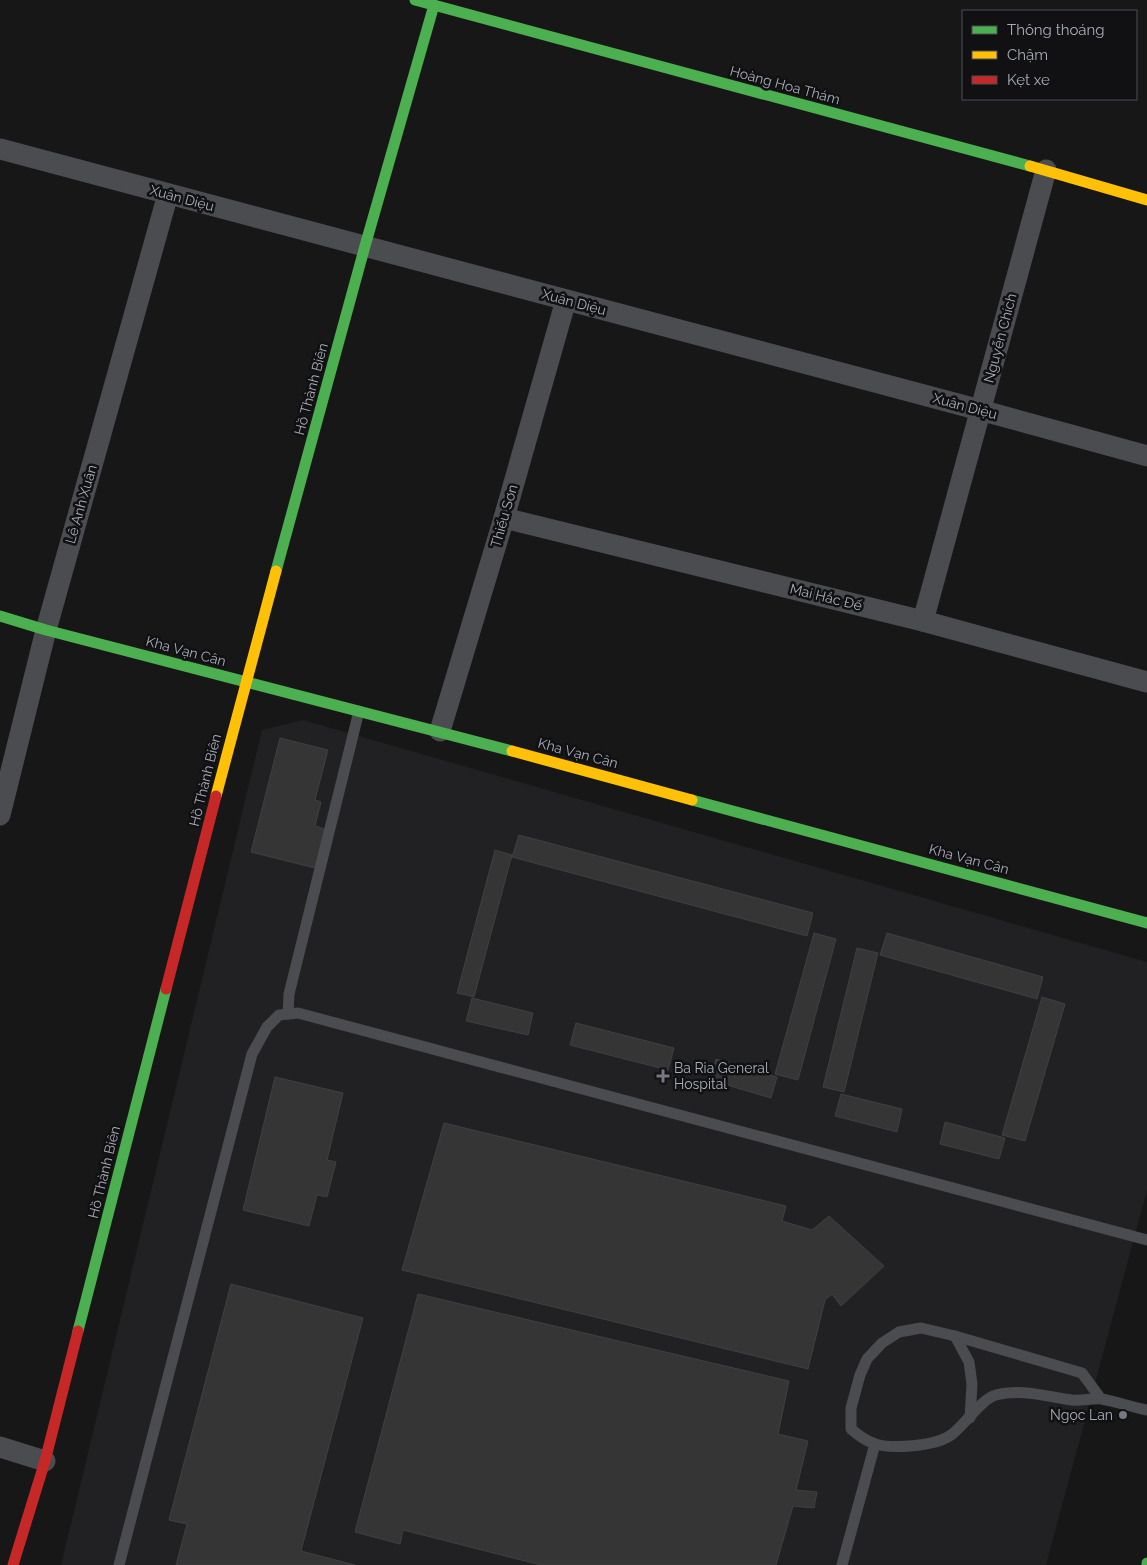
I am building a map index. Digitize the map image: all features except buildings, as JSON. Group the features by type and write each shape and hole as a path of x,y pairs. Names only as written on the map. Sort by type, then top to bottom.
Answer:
{"street":[{"name":"Hoàng Hoa Thám","path":"415,0 1046,170 1147,200"},
{"name":"Hồ Thành Biên","path":"13,1565 45,1461 245,682 434,5"},
{"name":"Xuân Diệu","path":"0,149 1147,456"},
{"name":"Nguyễn Chích","path":"924,621 1046,170"},
{"name":"Lê Anh Xuân","path":"0,815 46,630 168,194"},
{"name":"Thiếu Sơn","path":"440,731 504,518 566,300"},
{"name":"Mai Hắc Đế","path":"504,518 924,621 1147,682"},
{"name":"Kha Vạn Cân","path":"0,616 46,630 440,731 1147,923"},
{"path":"0,1447 45,1461"}],"lane":[{"path":"288,1014 289,994 359,711"},
{"path":"120,1565 252,1054 267,1027 279,1015 298,1013 1147,1240"},
{"path":"1101,1399 1082,1373 922,1328 899,1332 882,1343 867,1359 860,1375 851,1408 852,1429 860,1437 875,1444 906,1446 930,1444 950,1436 986,1400 996,1395 1015,1393 1037,1394 1075,1400 1101,1399 1147,1410"},
{"path":"955,1336 969,1362 972,1384 970,1418"},
{"path":"842,1565 875,1444"}],"shaded area":[{"name":"Ba Ria General Hospital","path":"303,720 1147,962 1147,1190 1046,1565 61,1565 262,730"}],"traffic: fast":[{"path":"415,0 1030,166"},
{"path":"276,571 365,246 434,5"},
{"path":"0,616 46,630 512,751"},
{"path":"692,800 1147,923"},
{"path":"78,1331 166,989"}],"traffic: slow":[{"path":"1030,166 1147,200"},
{"path":"216,796 276,571"},
{"path":"512,751 692,800"}],"traffic: jam":[{"path":"166,989 216,796"},
{"path":"13,1565 45,1461 78,1331"}],"place":[{"name":"Ba Ria General Hospital","path":"663,1076"},
{"name":"Ngọc Lan","path":"1123,1415"}]}
